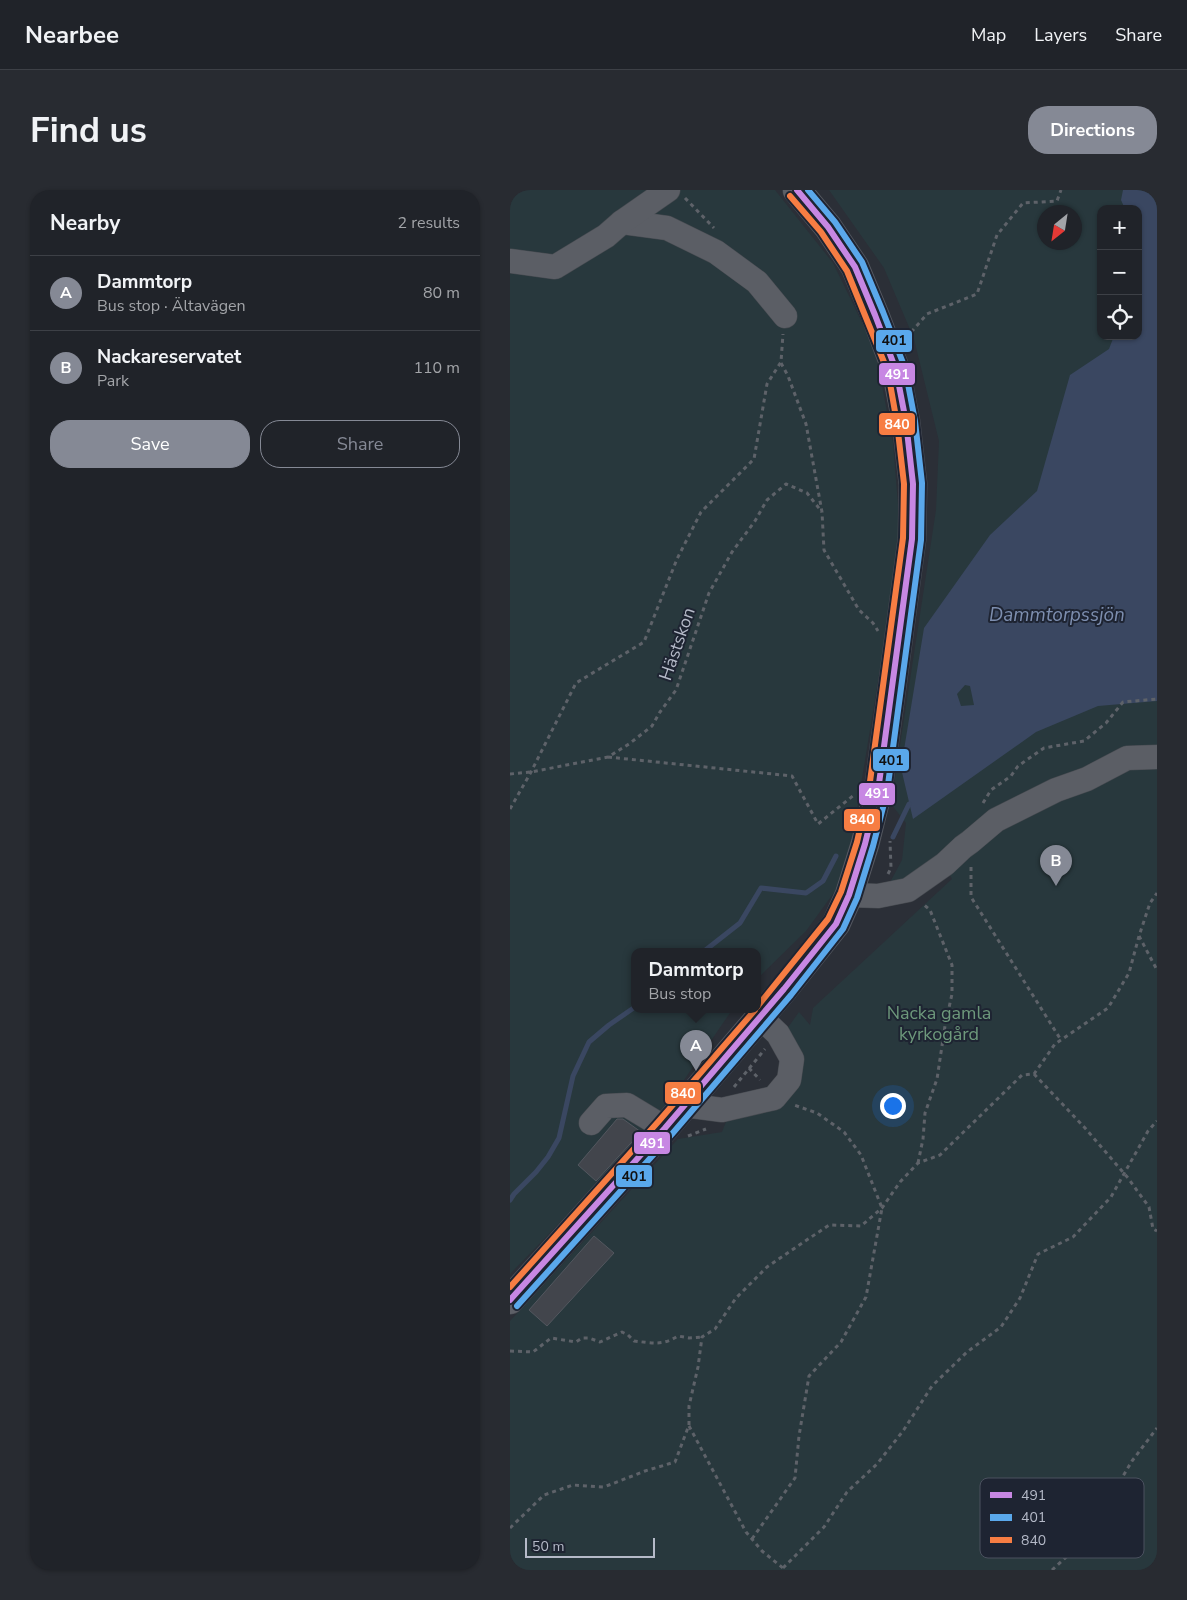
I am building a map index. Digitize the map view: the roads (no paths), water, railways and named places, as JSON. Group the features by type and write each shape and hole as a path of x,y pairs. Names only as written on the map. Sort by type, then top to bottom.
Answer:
{"main road":[{"path":"510,1300 665,1128 784,990 836,924 849,895 865,844 878,791 912,539 913,484 906,422 896,370 854,267 828,227 797,190"}],"street":[{"path":"510,261 555,267 606,236 622,222 668,190"},
{"path":"622,222 667,228 716,252 758,282 785,316"},
{"path":"849,895 878,896 908,890 945,864 996,820 1056,790 1087,779 1127,758 1157,757"},
{"path":"684,1106 722,1110 774,1098 789,1080 792,1059 778,1034 760,1017"},
{"path":"591,1123 606,1106 627,1106 665,1128"}],"water":[{"name":"Dammtorpssjön","path":"1123,190 1157,190 1157,701 1098,706 1036,732 913,819 901,768 924,628 990,535 1037,491 1070,375 1109,349 1112,340 1142,340 1142,205 1123,205 1121,200","holes":["965,685 970,686 974,705 961,706 957,694"]}],"waterway":[{"path":"893,837 909,804"},
{"path":"708,948 740,923 761,888 806,893 823,881 836,856"},
{"path":"510,1200 548,1157 559,1138 573,1076 589,1042 631,1010"}],"place":[{"name":"Nackareservatet","path":"1056,886"},
{"name":"Dammtorp","path":"696,1071"}],"park label":[{"name":"Nacka gamla kyrkogård","path":"939,1023"}]}
